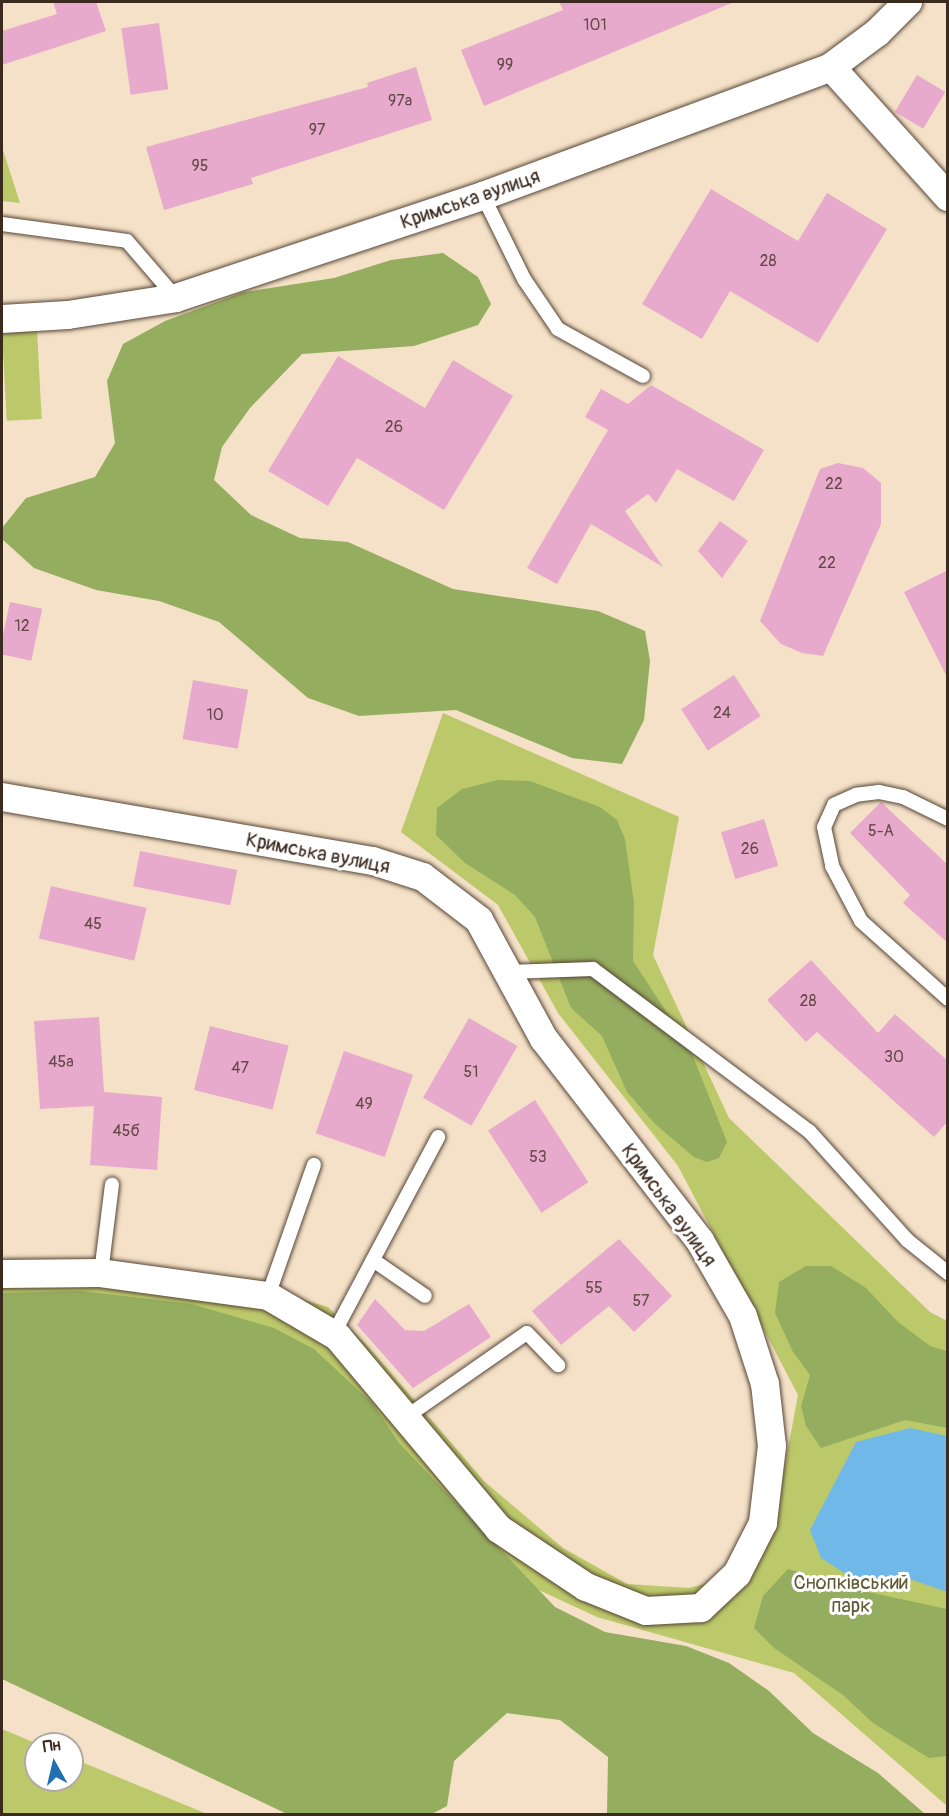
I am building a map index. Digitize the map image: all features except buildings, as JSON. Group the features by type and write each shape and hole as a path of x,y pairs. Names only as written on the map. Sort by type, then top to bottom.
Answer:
{"street":[{"name":"Кримська вулиця","path":"2,319 68,315 176,298 483,196 831,67 878,33 908,2"},
{"path":"831,67 948,197"},
{"name":"Кримська вулиця","path":"2,797 373,861 423,877 479,920 544,1039 700,1241 743,1317 765,1383 772,1446 763,1523 737,1574 701,1608 646,1611 586,1587 500,1529 333,1333 268,1296 101,1273 2,1274"}],"lane":[{"path":"483,196 524,279 558,329 643,376"},
{"path":"2,225 127,241 176,298"},
{"path":"948,819 903,797 879,792 856,795 834,805 824,827 832,866 861,921 948,999"},
{"path":"508,972 593,969 809,1131 907,1240 948,1273"},
{"path":"333,1333 438,1137"},
{"path":"268,1296 314,1165"},
{"path":"101,1273 112,1185"},
{"path":"373,1260 425,1296"},
{"path":"406,1417 527,1333 558,1365"}],"green space":[{"path":"2,147 20,203 2,201"},
{"path":"443,253 478,277 491,304 478,325 414,346 302,354 250,408 222,447 214,480 251,515 300,538 348,542 453,589 598,611 645,631 650,661 644,720 622,764 572,758 456,710 359,716 308,698 219,622 159,601 96,590 34,568 2,539 2,528 26,498 95,477 115,443 107,381 123,344 165,321 244,292 334,278 391,260"},
{"path":"37,330 42,419 7,421 2,332"},
{"name":"Снопківський парк","path":"443,713 679,817 653,955 729,1118 930,1312 947,1321 947,1806 794,1673 597,1617 485,1565 2,1303 2,1263 234,1279 328,1307 366,1344 485,1482 563,1548 627,1584 689,1588 755,1570 777,1507 798,1395 678,1166 558,1013 498,905 401,832"},
{"path":"498,780 530,781 600,807 617,820 625,839 634,903 633,961 689,1046 727,1142 719,1158 707,1162 694,1157 655,1124 627,1092 602,1036 571,1008 535,917 515,895 465,863 436,835 437,808 462,789"},
{"path":"806,1266 831,1266 866,1288 898,1322 930,1346 947,1351 947,1428 905,1420 821,1448 806,1426 801,1406 810,1375 793,1352 775,1313 779,1282"},
{"path":"81,1291 192,1304 274,1328 314,1349 372,1403 399,1443 555,1607 605,1632 686,1646 729,1663 769,1691 813,1733 878,1773 925,1814 607,1814 608,1757 560,1720 507,1713 454,1761 447,1806 432,1814 287,1814 2,1679 2,1293"},
{"path":"788,1569 868,1592 947,1609 947,1756 929,1758 873,1723 843,1695 774,1648 754,1628 763,1596"},
{"path":"2,1729 24,1738 24,1792 84,1792 84,1763 207,1814 2,1814"}],"water":[{"path":"910,1428 947,1436 947,1592 913,1580 866,1587 821,1558 810,1530 856,1442"}]}
